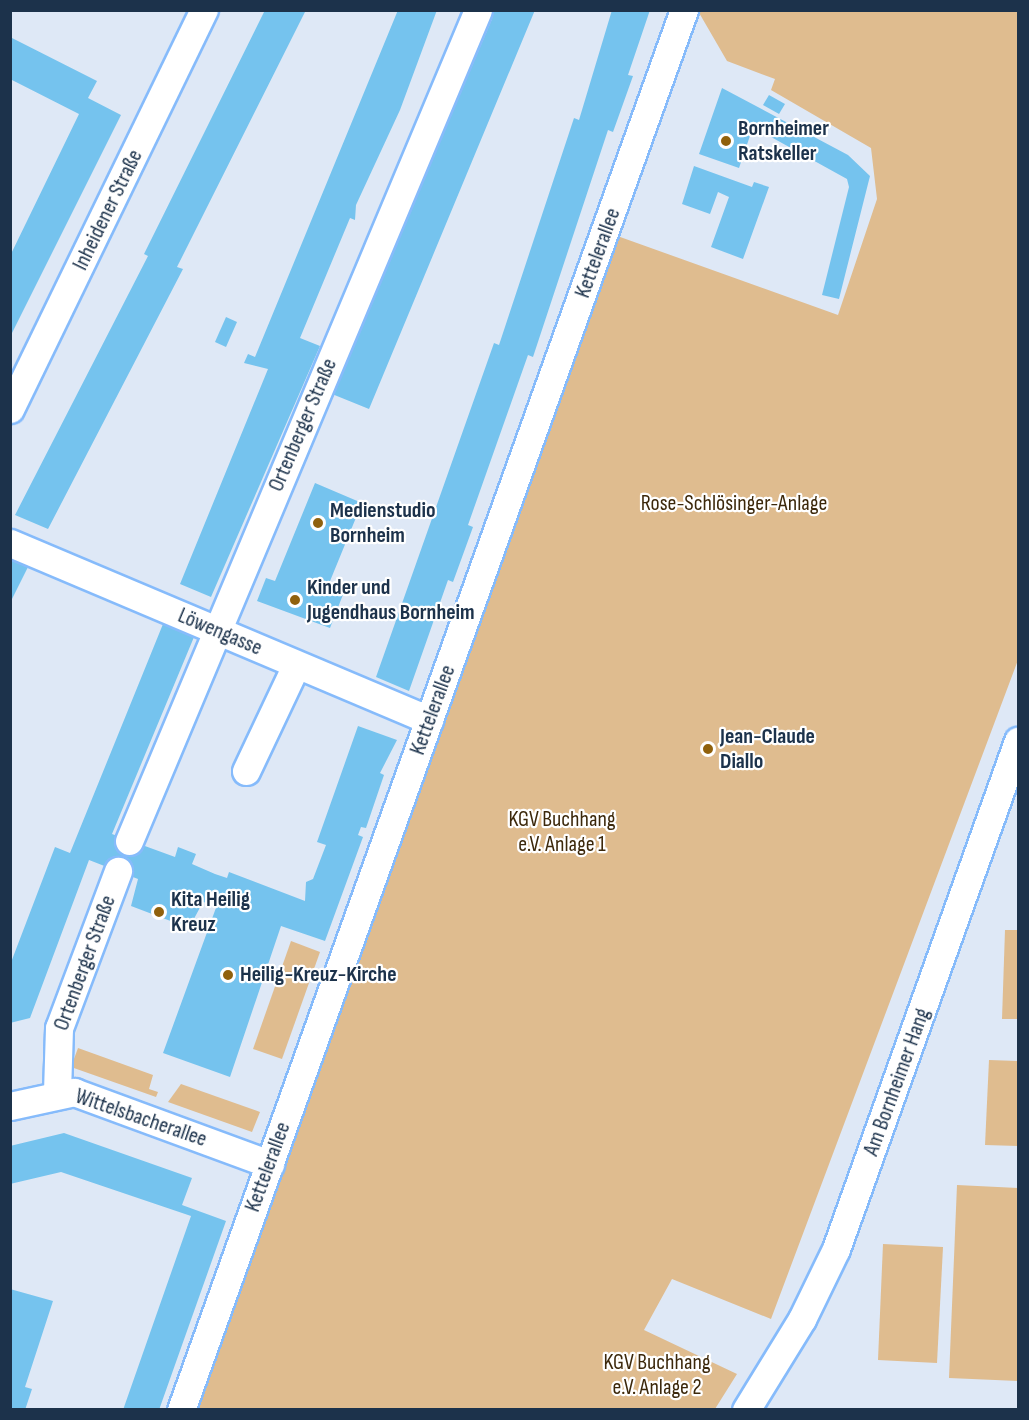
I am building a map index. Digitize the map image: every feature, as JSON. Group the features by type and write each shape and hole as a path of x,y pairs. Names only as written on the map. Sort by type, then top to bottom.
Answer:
{"street":[{"name":"Inheidener Straße","path":"10,409 204,10"},
{"name":"Ortenberger Straße","path":"129,841 478,10"},
{"name":"Kettelerallee","path":"181,1410 684,10"},
{"name":"Löwengasse","path":"10,543 429,720"},
{"path":"246,771 296,664"},
{"name":"Am Bornheimer Hang","path":"746,1410 802,1319 836,1249 1018,741"},
{"name":"Ortenberger Straße","path":"57,1092 59,1028 118,871"},
{"name":"Wittelsbacherallee","path":"10,1106 57,1092 74,1092 270,1164"}],"green space":[{"name":"Rose-Schlösinger-Anlage","path":"698,11 1018,11 1018,660 771,1319 672,1279 644,1330 737,1374 715,1409 190,1410 609,233 838,315 877,199 871,148 771,90 775,79 727,61"},
{"path":"1005,930 1018,930 1018,1019 1002,1019"},
{"path":"291,941 320,952 282,1059 253,1049"},
{"path":"78,1048 153,1075 149,1089 158,1092 156,1097 71,1067"},
{"path":"989,1060 1018,1061 1018,1146 985,1145"},
{"path":"181,1084 260,1112 252,1132 168,1102"},
{"path":"957,1185 1018,1188 1018,1381 949,1378"},
{"path":"883,1244 943,1247 937,1363 878,1360"}],"building":[{"path":"265,10 306,10 177,267 183,269 48,529 15,515 148,256 144,254"},
{"path":"398,10 437,10 400,110 356,205 355,220 350,218 300,338 320,346 211,597 180,584 268,369 244,363 248,354 255,357"},
{"path":"491,10 535,10 369,409 332,394 492,19"},
{"path":"612,10 650,10 628,75 633,76 613,132 608,130 533,357 528,355 468,525 473,527 453,582 448,580 409,691 376,677 494,343 499,345 574,118 579,120"},
{"path":"10,37 97,81 88,98 121,115 10,337 10,256 79,114 10,79"},
{"path":"722,88 848,155 870,176 839,299 822,295 849,187 847,179 753,127 739,168 699,154"},
{"path":"769,95 785,104 779,114 763,105"},
{"path":"694,166 752,187 754,182 769,187 743,259 711,247 729,197 718,192 710,214 682,204"},
{"path":"226,317 237,322 226,347 215,342"},
{"path":"315,483 362,503 328,586 344,592 330,628 257,601 266,578 275,581"},
{"path":"10,560 28,567 10,603"},
{"path":"163,624 194,637 112,834 175,857 178,847 196,854 192,864 215,874 227,878 229,872 305,901 306,882 313,879 326,845 317,842 358,726 397,740 380,773 384,775 366,828 361,827 358,835 363,837 325,941 281,926 230,1077 163,1053 217,905 203,902 189,928 131,906 138,879 89,860 30,1018 10,1023 10,965 55,847 70,853"},
{"path":"64,1133 192,1178 182,1205 226,1221 159,1410 123,1410 191,1216 61,1172 10,1184 10,1146"},
{"path":"10,1289 53,1301 25,1387 32,1389 25,1410 10,1410"}],"place":[{"name":"Bornheimer Ratskeller","path":"726,141"},
{"name":"Medienstudio Bornheim","path":"318,523"},
{"name":"Kinder und Jugendhaus Bornheim","path":"295,600"},
{"name":"Jean-Claude Diallo","path":"708,749"},
{"name":"Kita Heilig Kreuz","path":"159,912"},
{"name":"Heilig-Kreuz-Kirche","path":"228,975"}],"park label":[{"name":"KGV Buchhang e.V. Anlage 1","path":"562,832"},
{"name":"KGV Buchhang e.V. Anlage 2","path":"657,1374"}]}
